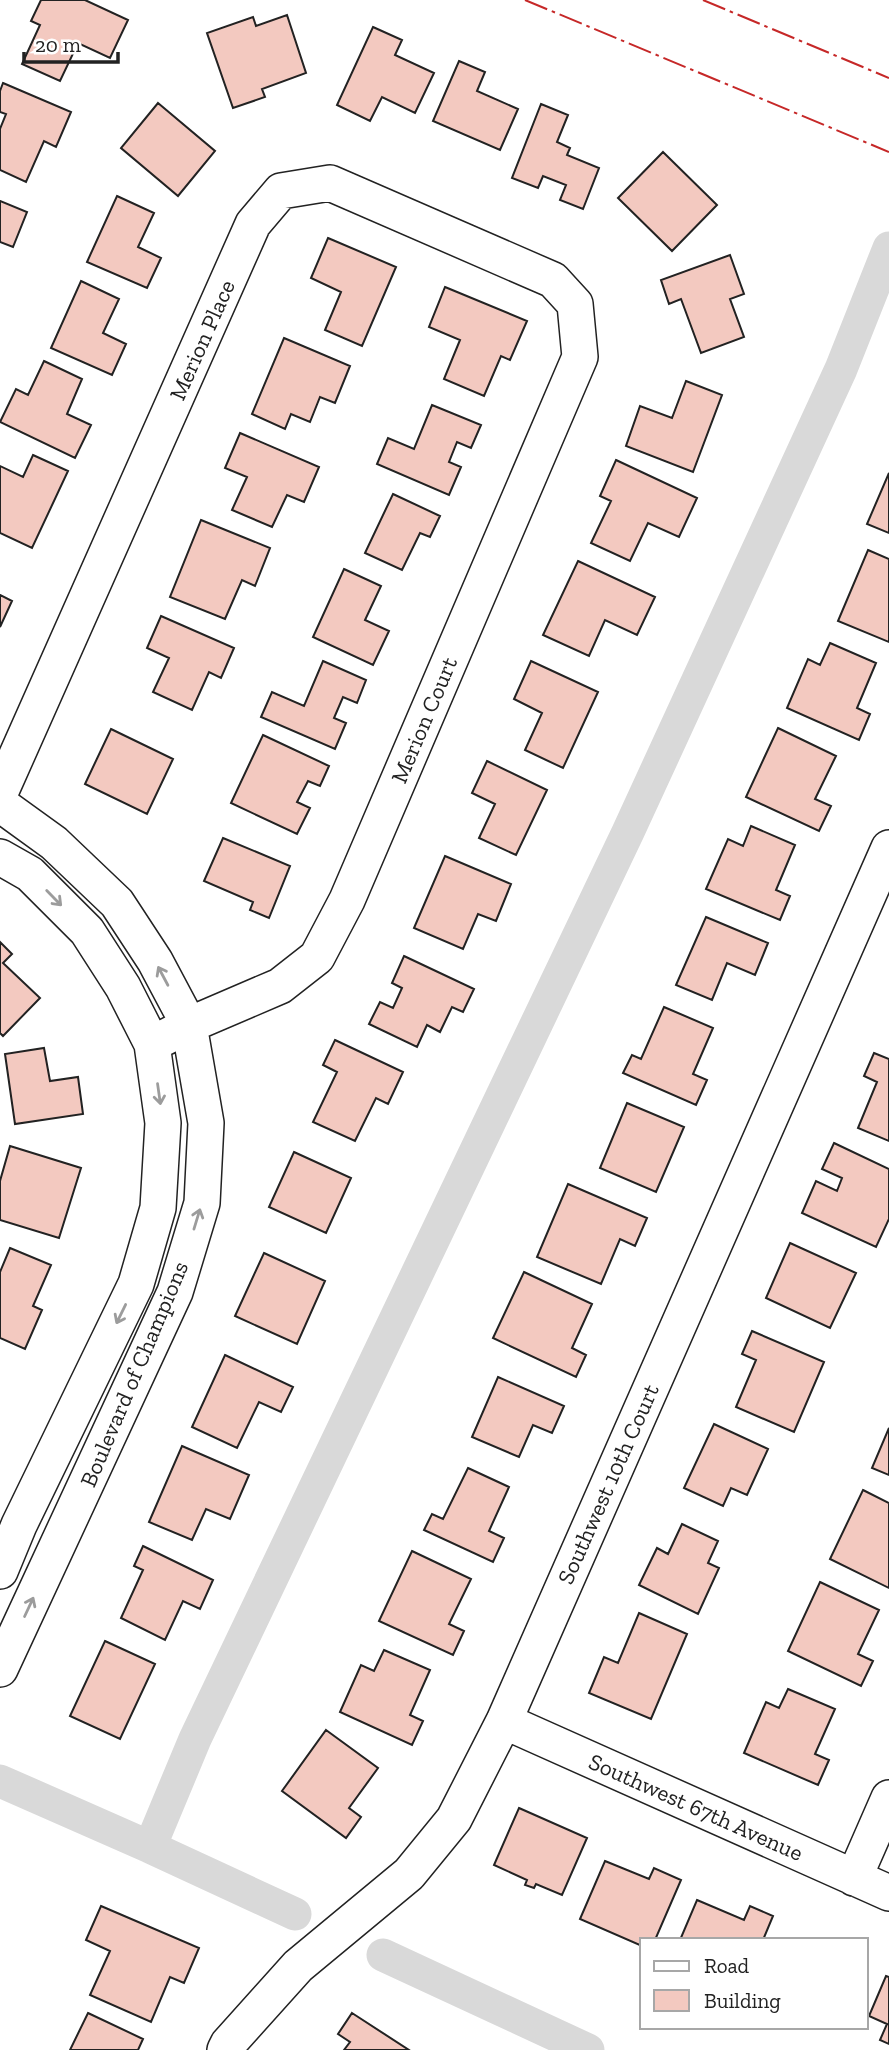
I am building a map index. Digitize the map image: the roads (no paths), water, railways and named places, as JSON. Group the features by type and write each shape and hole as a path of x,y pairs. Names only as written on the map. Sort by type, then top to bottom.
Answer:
{"street":[{"name":"Merion Place","path":"0,793 253,224 281,191 330,183 553,280 575,304"},
{"name":"Merion Court","path":"152,1044 280,986 317,957 347,900 580,358 575,304"},
{"name":"Boulevard of Champions","path":"0,804 54,843 117,903 155,961 189,1025 206,1123 202,1203 175,1292 0,1669"},
{"name":"Southwest 10th Court","path":"225,2050 298,1966 409,1874 454,1819 504,1721 889,848"},
{"name":"Boulevard of Champions","path":"0,857 30,874 86,931 123,987 152,1044 163,1123 158,1208 136,1284 10,1521 0,1571"},
{"path":"10,1521 59,1544"},
{"name":"Southwest 67th Avenue","path":"504,1721 889,1893"},
{"path":"854,1878 889,1798"}],"waterway":[{"path":"0,1781 150,1847 195,1739 628,832 841,369 889,248"},
{"path":"150,1847 295,1914"},
{"path":"383,1955 588,2050"}]}
